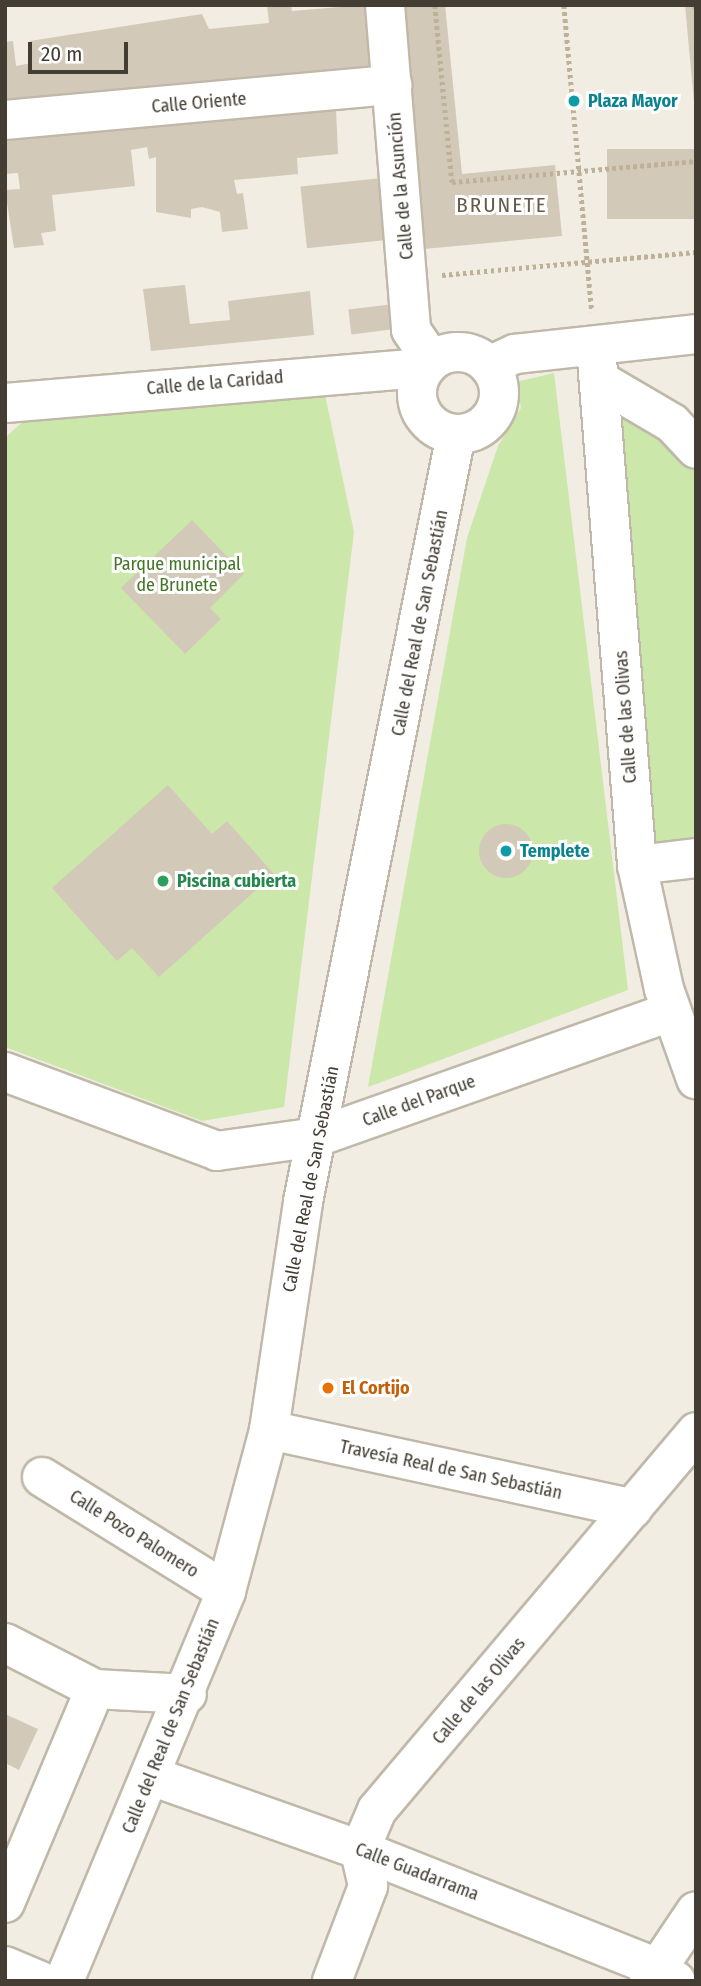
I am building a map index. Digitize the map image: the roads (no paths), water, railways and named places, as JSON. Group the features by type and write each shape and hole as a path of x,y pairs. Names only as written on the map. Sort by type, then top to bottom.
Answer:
{"street":[{"name":"Calle de la Asunción","path":"385,5 411,330 428,364"},
{"name":"Calle Oriente","path":"5,120 392,85"},
{"path":"489,366 515,354 599,365 696,334"},
{"path":"462,352 489,366 499,396 495,411 479,428 456,434 436,426 421,411 417,396 428,364 462,352"},
{"name":"Calle de la Caridad","path":"7,404 428,364"},
{"path":"599,365 672,422 696,449"},
{"name":"Calle de las Olivas","path":"599,365 637,865 696,1079"},
{"name":"Calle del Real de San Sebastián","path":"64,1981 187,1694 226,1591 269,1430 317,1137 456,434"},
{"path":"637,865 696,858"},
{"name":"Calle del Parque","path":"5,1072 217,1151 317,1137 676,1002"},
{"name":"Travesía Real de San Sebastián","path":"269,1430 634,1509"},
{"name":"Calle de las Olivas","path":"360,1850 377,1810 634,1509 696,1432"},
{"name":"Calle Pozo Palomero","path":"42,1477 226,1591"},
{"path":"5,1643 95,1689 187,1694"},
{"path":"5,1903 95,1689"},
{"name":"Calle Guadarrama","path":"152,1776 360,1850 661,1976"},
{"path":"332,1981 368,1886 360,1850"},
{"path":"661,1976 696,1911"},
{"path":"5,1966 40,1981"}],"place":[{"name":"Plaza Mayor","path":"574,101"},
{"name":"Templete","path":"506,851"},
{"name":"Piscina cubierta","path":"163,881"},
{"name":"El Cortijo","path":"328,1388"}],"district":[{"name":"BRUNETE","path":"502,205"}],"park label":[{"name":"Parque municipal de Brunete","path":"177,575"}]}
